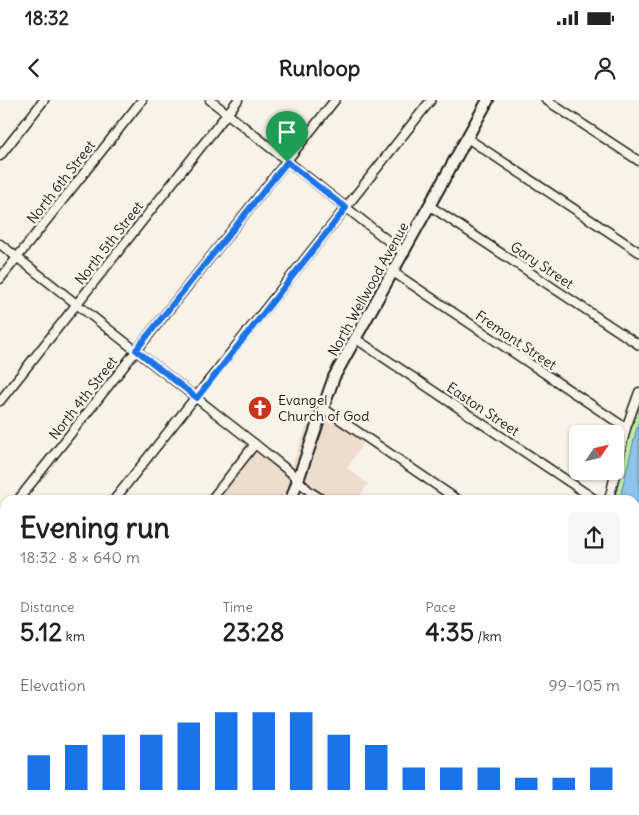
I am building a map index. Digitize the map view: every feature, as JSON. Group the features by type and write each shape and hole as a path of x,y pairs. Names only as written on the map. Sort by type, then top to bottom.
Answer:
{"main road":[{"name":"North Wellwood Avenue","path":"294,495 334,377 488,100"}],"street":[{"path":"0,156 44,100"},
{"name":"North 6th Street","path":"0,279 142,100"},
{"path":"210,100 396,247 405,252"},
{"name":"North 5th Street","path":"0,401 238,100"},
{"name":"North 4th Street","path":"22,495 335,100"},
{"path":"118,495 197,398 431,100"},
{"path":"546,100 639,161"},
{"path":"467,138 639,252"},
{"name":"Gary Street","path":"430,206 639,345"},
{"path":"0,244 255,444 315,495"},
{"name":"Fremont Street","path":"393,272 626,428"},
{"name":"Easton Street","path":"356,339 589,495"},
{"path":"610,495 626,428 639,392"},
{"path":"323,408 451,495"},
{"path":"215,495 255,444"}],"shaded area":[{"path":"316,400 366,439 347,468 368,484 360,495 209,495 248,442 289,474"}],"green space":[{"path":"639,398 639,495 615,495 618,480 624,480 624,454"}],"water":[{"path":"639,419 639,495 620,495"}],"place":[{"name":"Evangel Church of God","path":"260,408"}],"route":[{"path":"287,162 346,208 197,398 136,350 287,162"}]}
